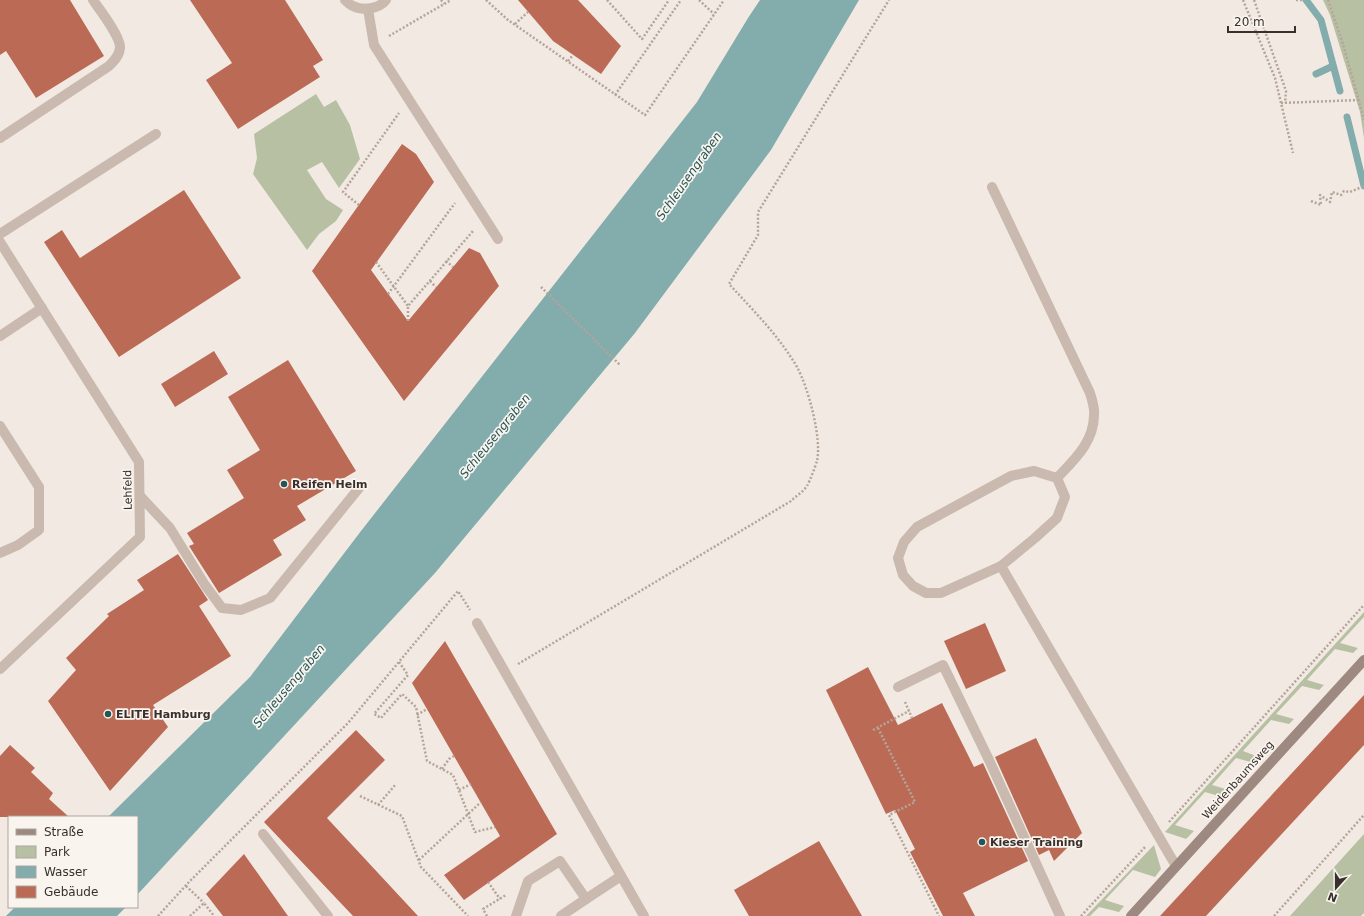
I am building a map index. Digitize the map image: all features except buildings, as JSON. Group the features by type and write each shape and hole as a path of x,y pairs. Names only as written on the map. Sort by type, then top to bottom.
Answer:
{"street":[{"path":"0,138 109,66 117,58 120,47 116,35 93,0"},
{"path":"344,0 353,6 368,9 382,5 386,0"},
{"path":"368,9 374,45 498,239"},
{"path":"0,234 156,134"},
{"path":"992,186 1090,393 1095,414 1092,432 1080,453 1057,478"},
{"name":"Lehfeld","path":"0,242 139,462 140,496 140,537 0,669"},
{"path":"0,336 42,308"},
{"path":"0,426 39,487 39,530 18,545 0,553"},
{"path":"1034,471 1057,478 1065,497 1057,518 1001,566 941,593 926,593 914,586 903,575 898,558 904,542 916,527 1010,476 1034,471"},
{"path":"140,496 170,528 205,585 222,608 241,610 270,598 359,488"},
{"path":"1001,566 1176,866"},
{"path":"478,623 644,916"},
{"name":"Weidenbaumsweg","path":"1131,916 1364,660"},
{"path":"898,687 943,665 989,760 1060,916"},
{"path":"263,834 328,916"},
{"path":"516,916 528,881 560,861 586,899"},
{"path":"561,916 621,876"}],"path":[{"path":"441,0 444,4"},
{"path":"374,45 451,0"},
{"path":"486,0 508,20 645,115 724,0"},
{"path":"607,0 642,39 669,0"},
{"path":"615,95 681,0"},
{"path":"699,0 714,14"},
{"path":"505,671 791,501 806,487 817,460 817,439 808,391 797,367 776,336 729,284 758,235 758,212 889,0"},
{"path":"1243,0 1275,78 1293,153"},
{"path":"1254,0 1286,91 1285,103"},
{"path":"1296,0 1303,0"},
{"path":"1328,0 1343,44 1364,120"},
{"path":"515,24 528,12"},
{"path":"568,62 573,55"},
{"path":"1281,103 1359,100"},
{"path":"359,205 343,192 401,111"},
{"path":"1311,201 1321,204 1320,195 1330,202 1332,192 1341,195 1344,191 1350,192 1364,186"},
{"path":"388,294 458,200"},
{"path":"408,306 475,228"},
{"path":"446,261 453,267"},
{"path":"376,262 408,306 408,321"},
{"path":"430,281 436,287"},
{"path":"541,287 620,365"},
{"path":"158,916 348,723 458,591 478,623"},
{"path":"1081,916 1364,605"},
{"path":"399,662 408,676 374,714 380,718 402,694 416,707 427,761 453,775 467,815 475,832 495,827"},
{"path":"417,715 427,709"},
{"path":"873,730 909,712"},
{"path":"878,728 915,802 889,815 939,916"},
{"path":"442,769 449,759 454,756"},
{"path":"378,804 396,784"},
{"path":"458,790 471,784"},
{"path":"360,796 402,816 421,867 468,916"},
{"path":"419,860 481,802"},
{"path":"1274,916 1364,815"},
{"path":"487,916 483,909 528,881"},
{"path":"488,882 500,899"},
{"path":"186,886 204,903 214,916"},
{"path":"190,916 204,903"}],"green space":[{"path":"1323,0 1364,0 1364,138 1360,112 1330,15"},
{"path":"316,94 324,107 336,100 350,125 360,159 339,188 322,162 307,170 326,199 343,210 336,221 319,234 307,250 253,174 257,158 254,134"},
{"path":"1364,612 1364,617 1340,643 1358,648 1353,653 1335,649 1307,680 1324,685 1319,690 1302,686 1276,714 1294,719 1289,724 1271,720 1243,751 1259,757 1254,763 1236,758 1212,785 1229,790 1222,797 1205,792 1175,825 1194,831 1186,839 1165,832"},
{"path":"1364,834 1364,913 1361,916 1290,916"},
{"path":"1154,845 1161,869 1155,877 1133,870 1105,900 1124,906 1119,912 1099,907 1090,916 1086,916"}],"water":[{"name":"Schleusengraben","path":"760,0 859,0 771,150 635,333 435,573 138,894 138,816 109,816 250,677 361,531 697,102"},
{"path":"14,908 125,908 117,916 6,916"}],"waterway":[{"path":"1306,0 1321,20 1340,91"},
{"path":"1316,74 1333,66"},
{"path":"1347,117 1364,186"}],"place":[{"name":"Reifen Helm","path":"284,484"},
{"name":"ELITE Hamburg","path":"108,714"},
{"name":"Kieser Training","path":"982,842"}]}
